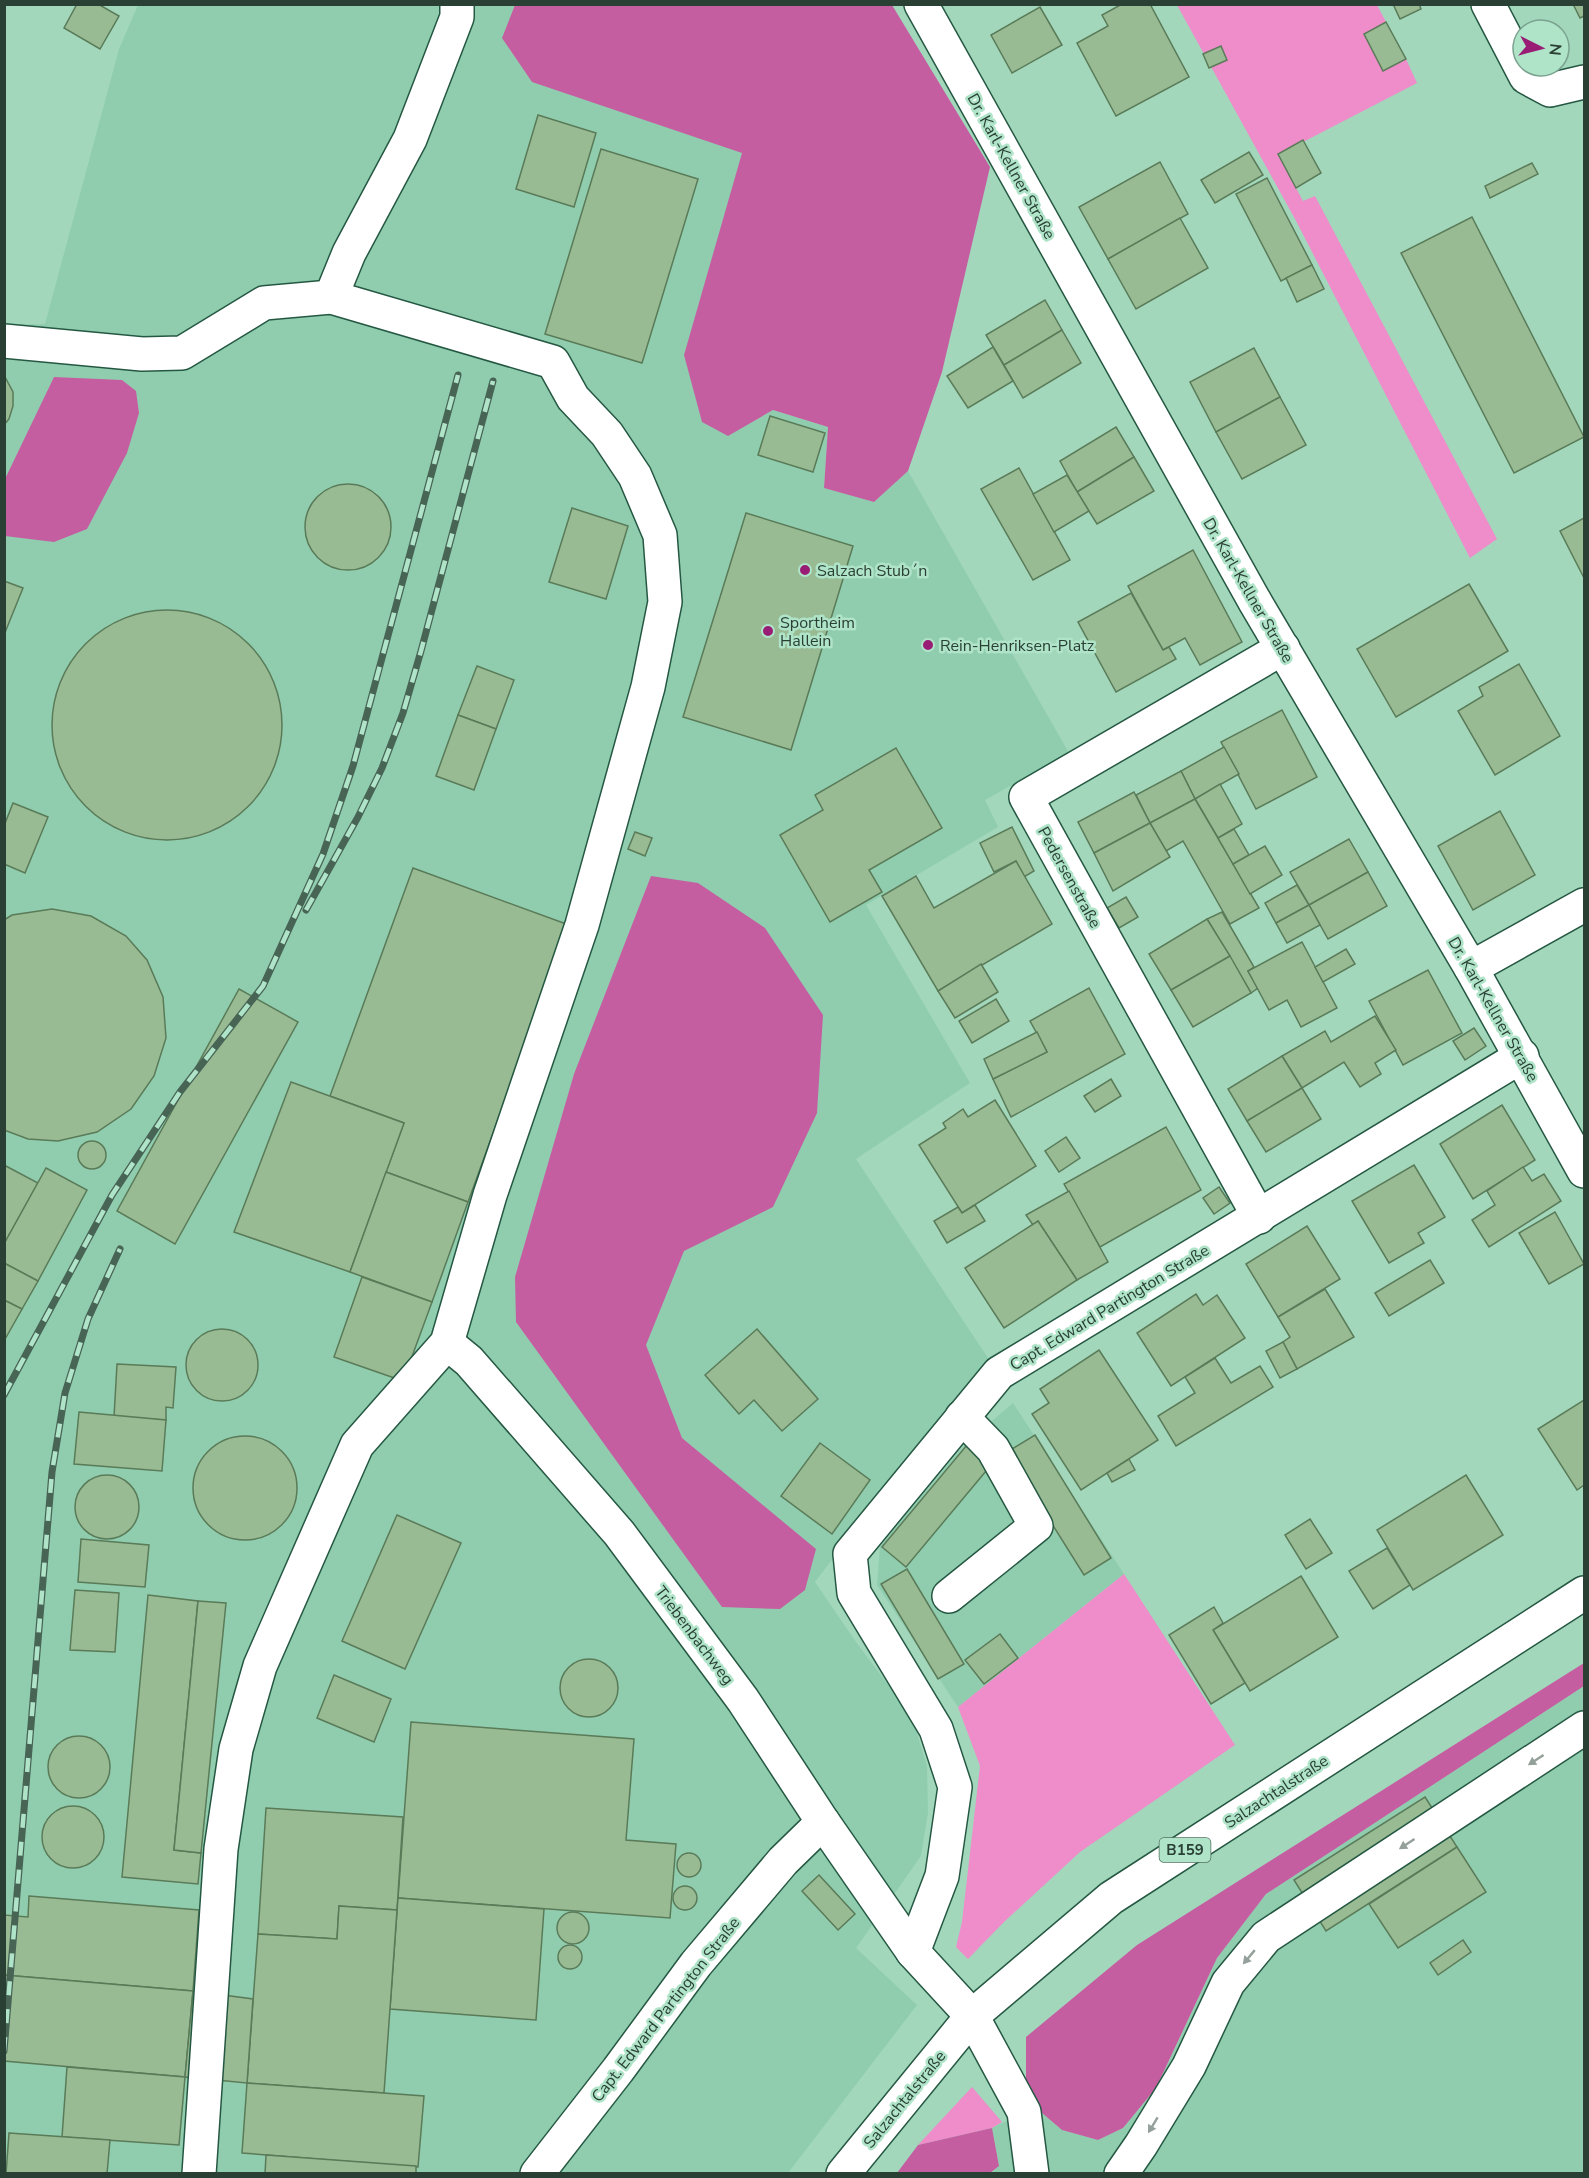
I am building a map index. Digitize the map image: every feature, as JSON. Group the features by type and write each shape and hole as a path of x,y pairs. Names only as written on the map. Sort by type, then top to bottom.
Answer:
{"street":[{"path":"331,297 349,253 410,140 457,17 458,4"},
{"name":"Dr. Karl-Kellner Straße","path":"921,4 1254,600 1472,968 1584,1171"},
{"path":"1488,4 1526,77 1550,90 1584,82"},
{"path":"4,341 142,354 182,353 264,303 331,297 553,362 573,399 607,434 635,476 660,535 665,602 648,687 582,925 490,1195 447,1343 357,1445 260,1666 236,1749 221,1849 199,2174"},
{"name":"Pedersenstraße","path":"1259,1217 1026,797 1283,648"},
{"path":"1472,968 1584,905"},
{"name":"Capt. Edward Partington Straße","path":"913,1952 942,1876 955,1787 936,1729 854,1593 850,1554 999,1373 1522,1056"},
{"name":"Triebenbachweg","path":"447,1343 469,1361 619,1533 743,1700 823,1822 913,1952"},
{"path":"949,1596 1036,1526 993,1449 962,1417"},
{"name":"Salzachtalstraße","path":"843,2174 972,2016 1111,1898 1584,1593"},
{"path":"1121,2174 1189,2066 1228,1983 1266,1936 1584,1728"},
{"name":"Capt. Edward Partington Straße","path":"537,2174 696,1964 783,1861 823,1822"},
{"path":"913,1952 972,2016 1024,2112 1032,2174"}],"shaded area":[{"path":"138,5 765,5 752,422 773,410 828,427 824,488 874,502 908,471 1069,753 985,800 998,827 866,905 970,1083 856,1159 990,1361 893,1480 815,1582 912,1717 927,1766 928,1813 921,1856 856,1948 917,2005 788,2173 5,2173 4,325 45,324 119,49"},
{"path":"515,5 892,5 990,167 942,372 908,471 874,502 824,488 828,427 773,410 728,436 702,422 684,355 742,153 532,82 502,38"},
{"path":"1177,5 1377,5 1386,22 1364,34 1383,71 1406,59 1417,83 1278,155 1303,201 1315,196 1497,539 1470,558 1295,219"},
{"path":"54,377 122,380 136,391 139,413 127,453 87,529 54,542 5,536 5,479"},
{"path":"651,876 698,883 765,928 823,1015 817,1113 773,1207 684,1251 646,1345 682,1438 816,1549 805,1590 780,1609 722,1607 516,1322 515,1277 574,1074"},
{"path":"1013,1403 1124,1574 958,1707 877,1585 880,1546 965,1444"},
{"path":"1124,1574 1235,1745 1080,1852 1004,1922 968,1959 956,1947 962,1922 980,1766 958,1707"},
{"path":"1584,1663 1584,1686 1266,1894 1217,1958 1156,2088 1123,2128 1098,2140 1062,2130 1035,2107 1026,2087 1026,2037 1137,1945"},
{"path":"1584,1686 1584,2173 990,2174 999,2166 992,2128 1035,2107 1062,2130 1098,2140 1123,2128 1156,2088 1217,1958 1266,1894"},
{"path":"972,2087 1002,2122 992,2128 918,2145"},
{"path":"992,2128 999,2166 990,2173 897,2173 918,2145"}],"building":[{"path":"77,4 98,4 119,16 100,49 64,28"},
{"path":"1122,4 1150,4 1189,77 1116,116 1077,43 1108,26 1102,15"},
{"path":"1393,4 1419,4 1421,9 1400,19"},
{"path":"1573,4 1584,4 1584,16 1580,18"},
{"path":"1040,7 1062,45 1012,73 991,35"},
{"path":"1386,22 1406,59 1383,71 1364,34"},
{"path":"1221,46 1227,60 1209,68 1203,54"},
{"path":"538,115 596,133 574,207 516,189"},
{"path":"1303,140 1321,173 1296,188 1278,154"},
{"path":"601,149 698,179 642,363 545,334"},
{"path":"1249,152 1263,175 1215,203 1201,180"},
{"path":"1160,162 1188,214 1108,259 1079,207"},
{"path":"1532,163 1538,174 1490,198 1485,186"},
{"path":"1267,178 1312,265 1281,281 1236,194"},
{"path":"1472,217 1584,437 1514,473 1401,253"},
{"path":"1180,218 1208,268 1136,309 1108,259"},
{"path":"1312,265 1324,289 1297,302 1286,278"},
{"path":"1045,300 1062,330 1004,365 986,335"},
{"path":"1062,330 1081,363 1023,398 1004,365"},
{"path":"993,347 1013,381 968,408 947,376"},
{"path":"1254,348 1280,397 1216,432 1190,382"},
{"path":"4,375 13,392 13,406 9,419 4,425"},
{"path":"1280,397 1306,445 1242,479 1216,432"},
{"path":"770,416 825,433 813,472 758,455"},
{"path":"1116,427 1134,457 1077,492 1060,461"},
{"path":"1134,457 1154,491 1097,524 1077,492"},
{"path":"1019,468 1070,560 1033,580 981,489"},
{"path":"1067,475 1089,511 1054,532 1033,494"},
{"path":"348,484 364,488 378,497 387,511 391,527 387,543 378,557 364,566 348,570 332,566 318,557 309,543 305,527 309,511 318,497 332,488"},
{"path":"572,508 628,526 606,599 549,582"},
{"name":"Sportheim Hallein","path":"746,513 853,546 791,750 683,717"},
{"path":"1584,518 1584,578 1560,531"},
{"path":"1193,550 1242,642 1200,665 1185,638 1163,650 1128,586"},
{"path":"4,581 23,588 4,635"},
{"path":"1469,584 1508,651 1396,717 1357,649"},
{"path":"1131,593 1163,650 1169,647 1176,659 1116,692 1078,622"},
{"path":"167,610 211,619 240,636 256,652 277,692 282,725 273,769 256,798 240,814 200,835 167,840 123,831 94,814 78,798 57,758 52,725 61,681 78,652 94,636 134,615"},
{"path":"1519,664 1560,736 1495,775 1458,711 1483,696 1479,687"},
{"path":"477,666 514,680 496,729 458,715"},
{"path":"1282,710 1317,777 1256,809 1221,742"},
{"path":"458,715 496,729 474,790 436,776"},
{"path":"1224,747 1239,774 1195,799 1181,771"},
{"path":"896,748 942,828 869,870 882,892 830,922 780,835 823,810 815,795"},
{"path":"1181,771 1195,799 1150,823 1136,795"},
{"path":"1220,784 1242,824 1218,838 1195,799"},
{"path":"1134,792 1150,823 1094,853 1078,822"},
{"path":"1195,799 1259,908 1230,924 1183,841 1166,851 1150,823"},
{"path":"13,803 48,817 25,873 4,864 4,826"},
{"path":"1500,811 1535,875 1473,910 1438,846"},
{"path":"1150,823 1170,857 1113,891 1094,853"},
{"path":"1012,827 1034,871 1024,877 1016,861 994,872 980,843"},
{"path":"1234,829 1249,855 1233,864 1218,838"},
{"path":"635,832 652,838 645,856 628,849"},
{"path":"1349,839 1368,872 1309,905 1290,872"},
{"path":"1265,846 1282,875 1250,894 1233,864"},
{"path":"1016,861 1052,924 938,991 882,896 916,876 934,908"},
{"path":"413,868 569,925 468,1202 386,1172 404,1123 330,1096"},
{"path":"1368,872 1387,906 1328,939 1309,905"},
{"path":"1297,885 1309,905 1276,923 1265,903"},
{"path":"1126,897 1138,917 1119,928 1107,908"},
{"path":"1309,905 1320,925 1287,943 1276,923"},
{"path":"52,909 91,916 126,936 147,960 163,997 166,1038 154,1076 131,1109 97,1132 58,1141 28,1139 4,1130 4,920 12,915"},
{"path":"1222,912 1254,967 1248,971 1258,988 1251,993 1207,919"},
{"path":"1207,919 1230,956 1171,990 1149,954"},
{"path":"1302,942 1337,1008 1301,1027 1287,1000 1269,1010 1248,971"},
{"path":"1346,949 1355,964 1323,982 1315,967"},
{"path":"1230,956 1251,993 1193,1027 1171,990"},
{"path":"981,964 998,992 955,1018 938,991"},
{"path":"1428,970 1462,1033 1403,1065 1369,1001"},
{"path":"1089,988 1125,1054 1011,1117 993,1079 1047,1052 1030,1021"},
{"path":"239,989 298,1022 175,1244 117,1211"},
{"path":"996,999 1009,1021 972,1043 959,1021"},
{"path":"1375,1016 1396,1050 1375,1063 1381,1074 1360,1087 1344,1062 1302,1088 1282,1056 1325,1031 1331,1042"},
{"path":"1474,1028 1486,1046 1465,1060 1453,1041"},
{"path":"1037,1032 1047,1052 993,1079 984,1059"},
{"path":"1282,1056 1302,1088 1247,1121 1228,1089"},
{"path":"1111,1079 1121,1096 1095,1112 1084,1096"},
{"path":"291,1082 404,1123 350,1272 234,1232"},
{"path":"1302,1088 1321,1119 1266,1152 1247,1121"},
{"path":"995,1100 1036,1166 962,1213 919,1145 946,1128 943,1123 963,1109 968,1117"},
{"path":"1502,1105 1535,1160 1473,1199 1440,1144"},
{"path":"1166,1127 1201,1190 1100,1247 1064,1184"},
{"path":"1066,1137 1080,1158 1059,1172 1045,1151"},
{"path":"92,1141 102,1145 106,1155 102,1165 92,1169 82,1165 78,1155 82,1145"},
{"path":"4,1165 38,1183 4,1244"},
{"path":"1414,1165 1445,1217 1418,1233 1424,1243 1389,1263 1352,1201"},
{"path":"1523,1167 1532,1181 1544,1174 1561,1201 1489,1247 1472,1220 1495,1205 1487,1191"},
{"path":"46,1168 87,1190 38,1281 4,1263 4,1244"},
{"path":"386,1172 468,1202 432,1302 350,1272"},
{"path":"1219,1187 1230,1203 1214,1214 1203,1198"},
{"path":"1069,1191 1108,1262 1077,1280 1038,1221 1033,1225 1026,1215"},
{"path":"975,1205 985,1221 947,1243 934,1221 958,1207 962,1213"},
{"path":"1555,1212 1584,1264 1549,1284 1519,1233"},
{"path":"1038,1221 1077,1280 1004,1328 965,1268"},
{"path":"1307,1226 1340,1279 1278,1317 1246,1264"},
{"path":"1430,1260 1444,1283 1389,1316 1375,1293"},
{"path":"4,1263 38,1281 22,1309 4,1300"},
{"path":"362,1277 432,1302 403,1381 334,1357"},
{"path":"1325,1289 1354,1337 1297,1369 1283,1342 1290,1337 1278,1317"},
{"path":"1196,1294 1203,1305 1217,1295 1245,1338 1171,1386 1137,1333"},
{"path":"4,1300 22,1309 4,1341"},
{"path":"222,1329 242,1335 252,1345 258,1365 252,1385 242,1395 222,1401 202,1395 192,1385 186,1365 192,1345 202,1335"},
{"path":"757,1329 818,1399 782,1431 754,1400 739,1414 705,1375"},
{"path":"1283,1342 1297,1369 1280,1378 1266,1351"},
{"path":"1099,1350 1158,1440 1081,1490 1032,1414 1049,1403 1040,1389"},
{"path":"1215,1358 1231,1383 1260,1366 1273,1387 1176,1446 1158,1416 1195,1393 1185,1377"},
{"path":"117,1364 176,1367 173,1408 166,1407 166,1420 114,1417"},
{"path":"1584,1400 1584,1485 1577,1490 1538,1429"},
{"path":"79,1412 166,1420 162,1471 74,1464"},
{"path":"1035,1435 1111,1558 1084,1575 1007,1452"},
{"path":"245,1436 265,1440 274,1445 288,1459 293,1468 297,1488 293,1508 288,1517 274,1531 265,1536 245,1540 225,1536 216,1531 202,1517 197,1508 193,1488 197,1468 202,1459 216,1445 225,1440"},
{"path":"820,1443 870,1480 832,1534 781,1496"},
{"path":"967,1445 991,1465 906,1567 882,1547"},
{"path":"1129,1459 1135,1470 1112,1482 1107,1473"},
{"path":"107,1475 119,1477 130,1484 137,1495 139,1507 137,1519 130,1530 119,1537 107,1539 95,1537 84,1530 77,1519 75,1507 77,1495 84,1484 95,1477"},
{"path":"1466,1475 1503,1535 1413,1590 1377,1530"},
{"path":"397,1515 461,1543 405,1669 342,1641"},
{"path":"1310,1519 1332,1553 1306,1569 1285,1535"},
{"path":"81,1539 149,1545 145,1587 78,1582"},
{"path":"1387,1548 1410,1585 1373,1609 1349,1571"},
{"path":"907,1569 964,1664 938,1679 881,1584"},
{"path":"1301,1576 1338,1637 1250,1691 1213,1630"},
{"path":"75,1590 119,1593 115,1652 70,1650"},
{"path":"148,1595 198,1601 174,1850 201,1853 198,1884 122,1877"},
{"path":"198,1601 226,1603 201,1853 174,1850"},
{"path":"1214,1607 1223,1623 1213,1630 1245,1683 1211,1704 1169,1635"},
{"path":"1000,1634 1018,1658 984,1684 965,1660"},
{"path":"589,1659 605,1664 613,1672 618,1688 613,1704 605,1712 589,1717 573,1712 565,1704 560,1688 565,1672 573,1664"},
{"path":"334,1675 391,1699 374,1742 317,1718"},
{"path":"411,1722 634,1739 626,1840 676,1844 670,1918 398,1898"},
{"path":"73,1736 85,1736 101,1745 108,1755 110,1767 108,1779 101,1789 85,1798 73,1798 62,1793 53,1784 48,1773 48,1761 53,1750 62,1741"},
{"path":"1425,1797 1457,1847 1326,1931 1294,1880"},
{"path":"67,1806 79,1806 95,1815 102,1825 104,1837 102,1849 95,1859 79,1868 67,1868 56,1863 47,1854 42,1843 42,1831 47,1820 56,1811"},
{"path":"266,1808 403,1817 397,1910 339,1906 337,1939 258,1934"},
{"path":"1457,1847 1486,1892 1398,1948 1369,1904"},
{"path":"689,1853 698,1856 701,1865 698,1874 689,1877 680,1874 677,1865 680,1856"},
{"path":"819,1875 855,1914 838,1930 802,1891"},
{"path":"685,1886 693,1890 697,1898 693,1906 685,1910 677,1906 673,1898 677,1890"},
{"path":"29,1896 199,1910 193,1991 4,1975 4,1915 28,1917"},
{"path":"398,1898 544,1909 536,2020 390,2009"},
{"path":"339,1906 397,1910 384,2093 247,2083 258,1934 337,1939"},
{"path":"573,1912 585,1916 589,1928 585,1940 573,1944 561,1940 557,1928 561,1916"},
{"path":"1463,1940 1471,1952 1438,1975 1430,1963"},
{"path":"570,1945 575,1946 581,1952 581,1962 575,1968 570,1969 565,1968 559,1962 558,1957 559,1952 565,1946"},
{"path":"4,1975 193,1991 185,2077 4,2061"},
{"path":"193,1991 253,1999 247,2083 185,2077"},
{"path":"67,2067 185,2077 179,2145 62,2137"},
{"path":"247,2083 424,2096 418,2167 242,2153"},
{"path":"9,2133 110,2140 107,2174 6,2174"},
{"path":"266,2155 416,2166 416,2174 265,2174"}],"railway":[{"path":"4,1395 112,1195 180,1092 263,986 323,854 353,766 458,375"},
{"path":"306,910 358,817 382,768 403,713 493,381"},
{"path":"4,2051 52,1472 65,1393 88,1319 120,1249"}],"place":[{"name":"Salzach Stub´n","path":"805,570"},
{"name":"Sportheim Hallein","path":"768,631"},
{"name":"Rein-Henriksen-Platz","path":"928,645"}]}
